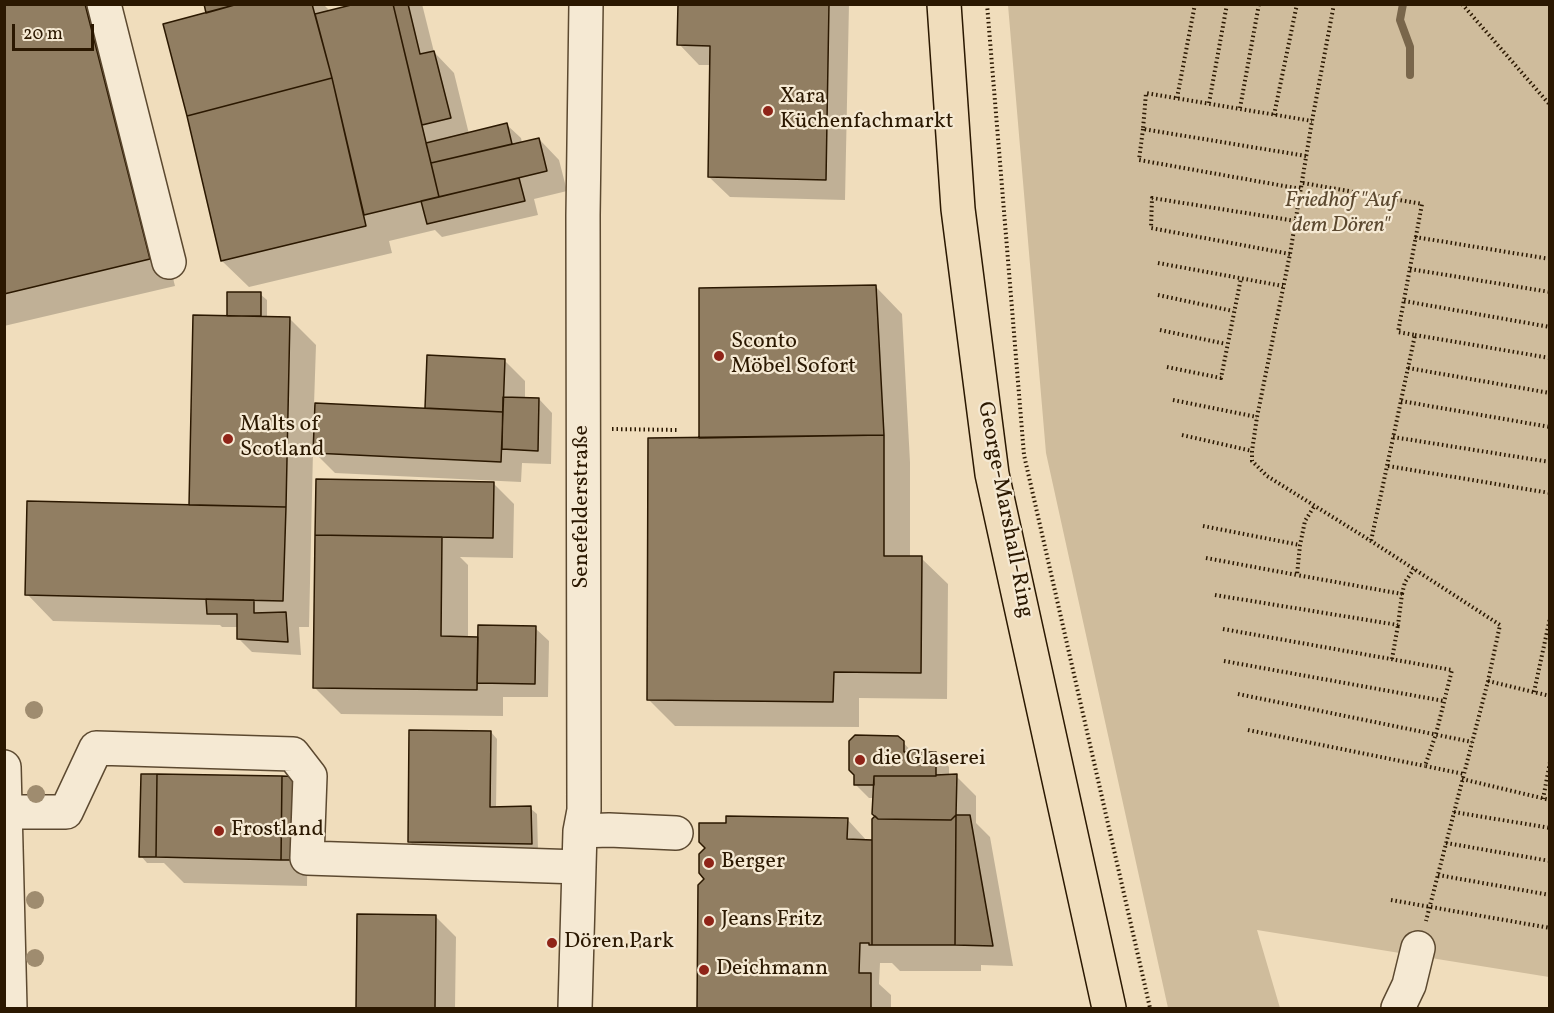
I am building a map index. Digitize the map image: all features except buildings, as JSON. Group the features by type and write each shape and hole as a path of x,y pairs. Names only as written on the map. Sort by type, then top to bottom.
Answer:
{"main road":[{"name":"George-Marshall-Ring","path":"944,4 958,208 992,474 1109,1008"}],"street":[{"path":"104,4 169,262"},
{"name":"Senefelderstraße","path":"575,1008 580,831 584,810 583,215 586,4"},
{"path":"5,812 66,813 96,748 293,754 309,776 307,858 579,867"},
{"path":"4,767 10,1008"},
{"path":"580,831 676,833"},
{"path":"1398,1008 1409,985 1418,948"}],"path":[{"path":"987,4 1024,455 1150,1008"},
{"path":"1177,98 1194,4"},
{"path":"1209,103 1227,4"},
{"path":"1240,108 1259,4"},
{"path":"1274,116 1297,4"},
{"path":"1334,4 1290,254 1257,417 1252,461 1267,476 1500,625 1430,908"},
{"path":"1462,4 1550,105"},
{"path":"1301,189 1139,160 1146,93 1312,121"},
{"path":"1143,129 1306,156"},
{"path":"1303,183 1422,204 1398,332 1550,358"},
{"path":"1290,254 1151,228 1152,198 1296,221"},
{"path":"1415,237 1550,259"},
{"path":"1158,263 1283,286"},
{"path":"1410,269 1550,292"},
{"path":"1167,367 1221,378 1241,278"},
{"path":"1158,295 1233,311"},
{"path":"1404,301 1550,327"},
{"path":"1160,330 1227,344"},
{"path":"1371,541 1415,335"},
{"path":"1408,368 1550,393"},
{"path":"1173,400 1257,417"},
{"path":"1401,401 1550,427"},
{"path":"610,429 678,430"},
{"path":"1182,435 1252,450"},
{"path":"1394,437 1550,462"},
{"path":"1388,466 1550,493"},
{"path":"1297,575 1305,521 1315,505"},
{"path":"1203,526 1300,545"},
{"path":"1206,558 1402,594"},
{"path":"1392,659 1402,594 1405,582 1414,568"},
{"path":"1215,595 1398,625"},
{"path":"1534,692 1550,618"},
{"path":"1223,628 1452,670 1436,734 1425,766"},
{"path":"1224,661 1444,701"},
{"path":"1541,661 1550,662"},
{"path":"1488,681 1550,696"},
{"path":"1238,694 1472,742"},
{"path":"1248,730 1425,766 1550,800"},
{"path":"1543,799 1550,762"},
{"path":"1454,812 1550,828"},
{"path":"1446,843 1550,861"},
{"path":"1438,875 1550,895"},
{"path":"1391,900 1550,928"},
{"path":"608,945 653,946"}],"green space":[{"name":"Friedhof \"Auf dem Dören\"","path":"1008,5 1549,5 1549,977 1257,930 1280,1008 1168,1008 1046,453"}],"waterway":[{"path":"1403,4 1400,20 1410,47 1410,75"}],"place":[{"name":"Xara Küchenfachmarkt","path":"768,111"},
{"name":"Sconto Möbel Sofort","path":"719,356"},
{"name":"Malts of Scotland","path":"228,439"},
{"name":"die Glaserei","path":"860,760"},
{"name":"Frostland","path":"219,831"},
{"name":"Berger","path":"709,863"},
{"name":"Jeans Fritz","path":"709,921"},
{"name":"Dören Park","path":"552,943"},
{"name":"Deichmann","path":"704,970"}]}
